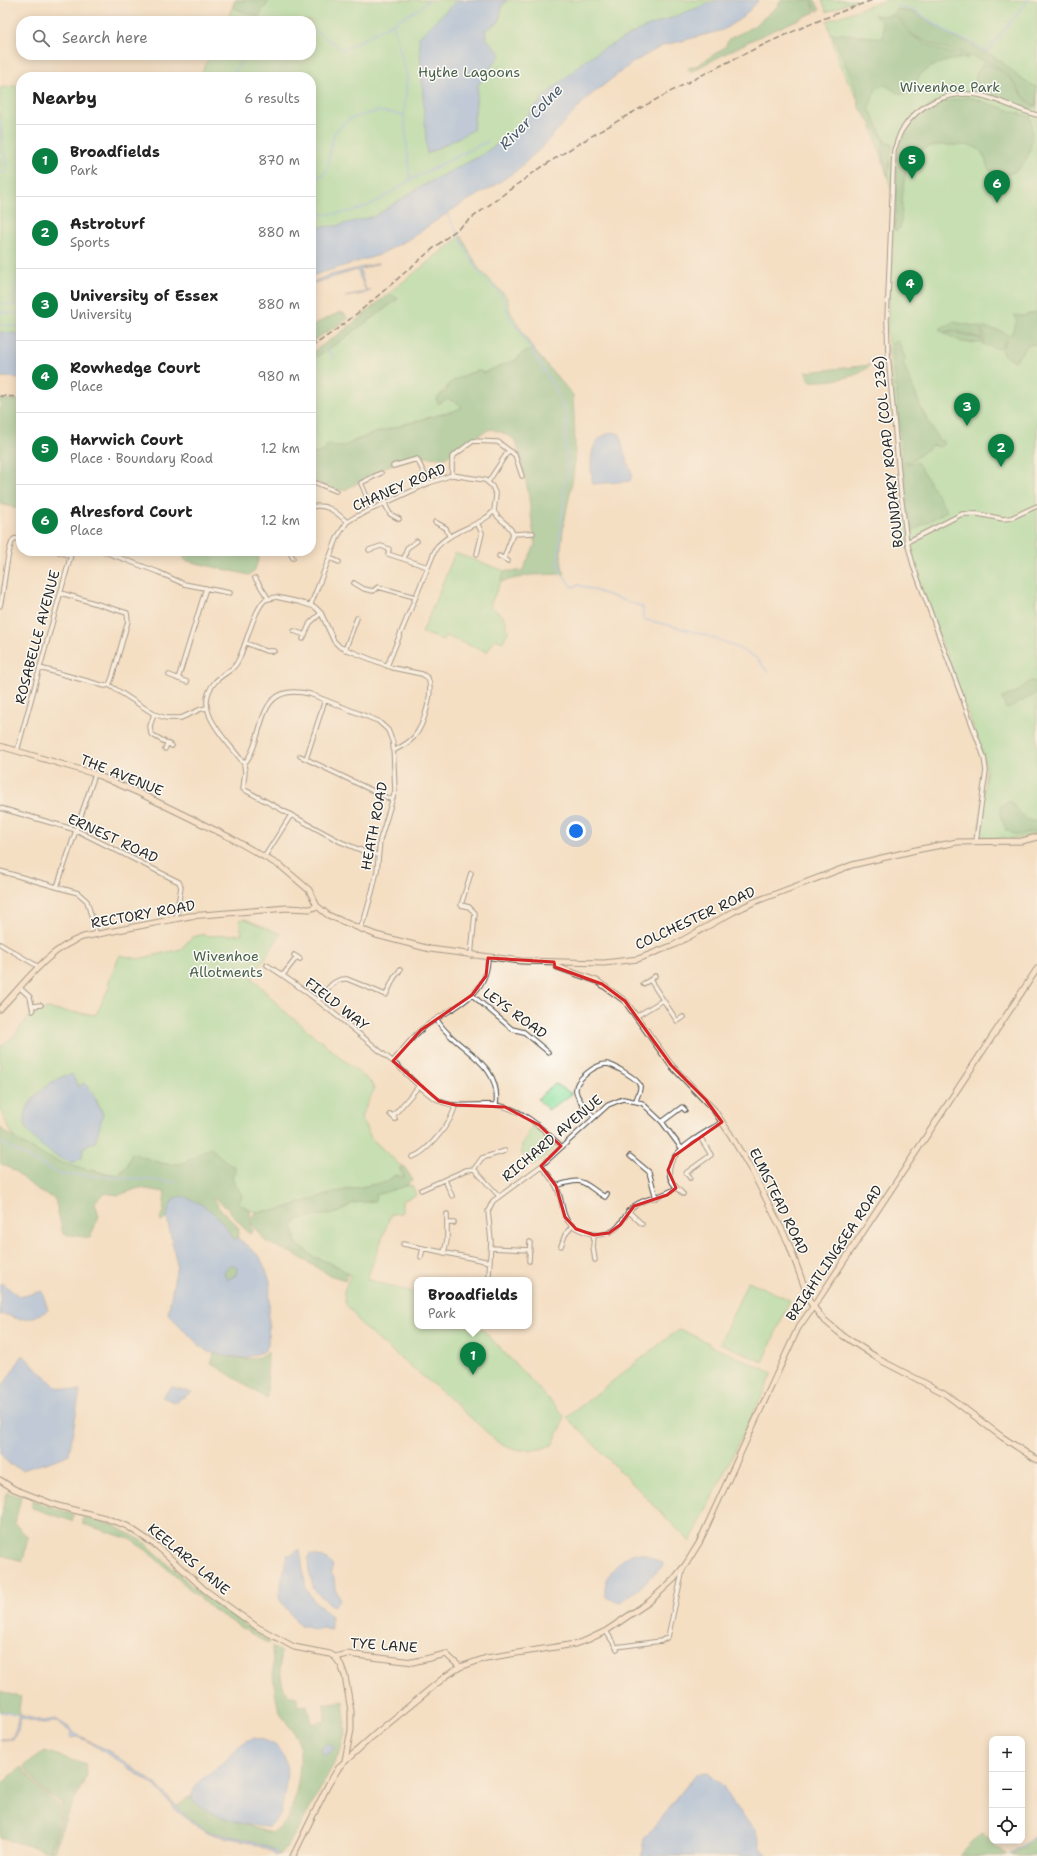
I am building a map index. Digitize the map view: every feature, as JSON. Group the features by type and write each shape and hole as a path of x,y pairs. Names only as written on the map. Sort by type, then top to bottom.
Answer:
{"main road":[{"name":"THE AVENUE","path":"0,746 95,774 139,793 231,838 265,856 301,882 312,894 317,906"},
{"name":"COLCHESTER ROAD","path":"317,906 328,914 360,929 417,946 488,958 604,964 646,957 754,902 852,865 928,847 976,841 1022,841 1037,837"},
{"name":"RECTORY ROAD","path":"0,1009 52,953 67,943 96,934 176,918 287,908 310,909 317,906"},
{"name":"ELMSTEAD ROAD","path":"554,962 557,968 590,978 602,984 625,1001 672,1065 706,1100 722,1122 750,1168 788,1242 813,1307 823,1319 862,1349 944,1393 1002,1437 1037,1460"},
{"name":"BRIGHTLINGSEA ROAD","path":"606,1631 654,1598 683,1567 695,1551 798,1328 1037,969"},
{"name":"KEELARS LANE","path":"0,1480 14,1489 58,1506 104,1518 127,1526 157,1546 205,1590 257,1627 294,1647 330,1654 335,1657"},
{"path":"293,1856 337,1770 345,1760 433,1686 460,1667 501,1655 575,1644 606,1631"},
{"name":"TYE LANE","path":"345,1760 351,1730 351,1711 344,1672 335,1657 348,1654 393,1660 418,1661 446,1654 460,1667"}],"street":[{"name":"BOUNDARY ROAD (COL 236)","path":"976,841 986,771 980,745 914,568 907,542 887,333 894,150 902,131 916,113 930,103 951,96 978,95 1037,115"},
{"path":"452,475 452,457 473,441 487,443 495,442 510,450 515,455 522,476"},
{"path":"388,666 436,548 449,536 477,523 489,516 494,511 496,495 488,482 510,450"},
{"path":"393,466 417,459 429,483"},
{"path":"372,509 361,483 381,473"},
{"name":"CHANEY ROAD","path":"310,604 338,536 347,522 429,483 452,475 477,478 488,482"},
{"path":"316,483 336,491"},
{"path":"384,504 390,514 399,519"},
{"path":"316,507 323,506 331,508 347,522"},
{"path":"907,542 962,514 978,514 1003,519 1011,518 1037,506"},
{"path":"494,511 496,515 510,526 513,534 504,558"},
{"path":"435,522 446,528 449,536"},
{"path":"477,523 482,533 477,554"},
{"path":"513,534 533,533"},
{"path":"0,606 6,580 10,545 14,539 16,539"},
{"path":"404,558 407,548 417,540"},
{"path":"369,550 381,546 389,549 388,554 428,567"},
{"name":"ROSABELLE AVENUE","path":"17,751 70,556"},
{"path":"115,556 158,572 184,584 230,593"},
{"path":"499,556 508,561"},
{"path":"330,558 339,562"},
{"path":"255,578 268,598"},
{"path":"354,583 364,589 373,591 378,587 415,597"},
{"path":"178,679 206,588"},
{"path":"60,593 127,613 128,622 109,685"},
{"path":"378,855 352,847 243,789 246,772 244,764 215,727 207,708 207,700 210,691 216,680 235,667 260,606 268,598 285,599 310,604 321,614 334,641 345,650 388,666 422,674 428,678 432,689 418,732 408,743 393,751"},
{"path":"294,631 304,637 310,623 321,614"},
{"path":"345,650 357,618"},
{"path":"246,643 266,651 274,651"},
{"path":"40,668 101,685 109,685 154,714 174,719 185,717 201,709 207,708"},
{"path":"169,675 187,682"},
{"name":"HEATH ROAD","path":"244,764 250,753 264,712 275,700 293,692 305,693 378,721 390,734 393,751 395,786 380,840 377,871 372,892 365,918 360,929"},
{"path":"306,759 325,700"},
{"path":"154,714 150,726 151,734 172,746"},
{"path":"165,750 167,744"},
{"path":"300,756 392,800"},
{"path":"57,887 95,774"},
{"name":"ERNEST ROAD","path":"0,808 76,830 179,882 181,887 176,918"},
{"path":"265,856 291,815"},
{"path":"0,870 78,893 84,897 89,905 96,934"},
{"path":"471,873 461,905 469,907 475,913 471,956"},
{"path":"0,944 40,966"},
{"path":"283,975 297,957"},
{"path":"393,1062 421,1030 456,1009 472,995 486,976 488,958"},
{"name":"FIELD WAY","path":"267,965 283,975 317,1001 439,1101 455,1105 496,1105 514,1111 533,1121 561,1146"},
{"path":"317,1001 332,983 341,978 386,995 394,978 400,970"},
{"path":"643,984 655,976"},
{"path":"650,980 677,1021"},
{"path":"20,988 30,997 33,1006 32,1011"},
{"name":"LEYS ROAD","path":"472,995 512,1029 524,1032 548,1052"},
{"path":"637,1016 662,1000"},
{"path":"33,1006 41,1005"},
{"path":"673,1023 683,1017"},
{"path":"437,1020 441,1028 472,1053 494,1080 497,1092 496,1105"},
{"name":"LEYS ROAD","path":"541,1053 544,1049"},
{"path":"594,1117 578,1097 576,1087 587,1075 601,1065 612,1065 637,1080 640,1088 636,1101 648,1108 662,1122 682,1149"},
{"path":"393,1117 419,1086"},
{"name":"RICHARD AVENUE","path":"489,1276 491,1248 488,1211 493,1201 541,1166 561,1146 608,1105 617,1100 636,1101"},
{"path":"412,1157 418,1155 430,1144 452,1116 455,1105"},
{"path":"662,1122 682,1107 684,1110"},
{"path":"683,1194 676,1188 671,1180 668,1170 674,1156 722,1122"},
{"path":"690,1178 686,1173 711,1155 700,1137"},
{"path":"421,1190 466,1170 474,1169 482,1158 505,1151"},
{"path":"630,1156 649,1172 656,1198"},
{"path":"541,1166 556,1186 563,1212 572,1226 594,1235 603,1234 614,1230 620,1225 628,1211 639,1203 667,1195 676,1188"},
{"path":"474,1169 499,1196"},
{"path":"445,1180 452,1196"},
{"path":"556,1186 570,1181 580,1181 586,1183 605,1197 607,1194"},
{"path":"628,1211 642,1224"},
{"path":"444,1253 448,1240 447,1214"},
{"path":"447,1223 454,1223"},
{"path":"561,1246 565,1235 572,1226"},
{"path":"594,1235 593,1251 595,1260"},
{"path":"529,1261 530,1242"},
{"path":"403,1244 490,1262"},
{"path":"421,1257 423,1248"},
{"path":"491,1248 530,1250"},
{"path":"606,1631 617,1648 661,1641 668,1637 683,1567"}],"highlighted area":[{"path":"488,958 554,962 555,967 602,984 625,1001 671,1065 706,1100 722,1122 674,1156 668,1170 676,1188 667,1195 634,1206 620,1225 609,1233 594,1235 576,1229 565,1217 556,1186 541,1166 561,1146 539,1125 505,1107 455,1105 439,1101 393,1061 421,1030 472,995 486,976"}],"green space":[{"name":"Hythe Lagoons","path":"235,0 733,0 540,117 369,229 316,227 326,227 316,226 316,72 202,72 208,60 316,60 316,16 229,16"},
{"path":"235,0 270,0 259,16 233,8"},
{"path":"780,0 815,0 820,10 817,11 812,2 815,12 752,40 690,72 688,68 698,65 725,47 729,39 754,26 778,6"},
{"path":"822,0 857,0 827,12"},
{"name":"Wivenhoe Park","path":"886,0 1037,0 1037,833 1016,839 1003,840 981,836 979,830 986,771 984,757 914,568 907,542 887,333 892,191 871,124 839,64 827,21"},
{"path":"896,9 915,13 947,32 954,38 969,42 1001,61 1018,76 1037,88 1037,105 1027,100 1010,77 997,67 918,38 893,12"},
{"path":"892,14 910,34 926,44 940,50 969,58 950,60 930,67 920,75 914,88 906,94 900,94 883,85 876,88 869,108 886,143 892,143 888,178 882,150 883,140 859,107 856,90 832,33 884,38 882,21 874,15 888,16"},
{"path":"983,63 1006,75 1025,99 1036,106 1029,109 983,92 983,89 976,87 976,75"},
{"path":"16,86 16,351 0,352 0,88"},
{"path":"969,97 1030,117 1032,139 1026,160 1020,168 1012,173 1001,174 989,170 982,153 975,147 966,145 947,145 930,147 918,152 910,161 906,173 900,228 895,231 897,157 903,135 915,118 935,103"},
{"path":"461,236 479,269 506,296 511,313 533,349 521,354 516,360 483,373 479,370 464,375 448,385 439,395 458,403 462,407 457,410 408,423 353,441 341,447 316,454 316,357 398,299 389,293"},
{"path":"389,293 398,299 316,357 316,350 346,329"},
{"path":"340,312 345,314 348,319 316,339 316,324"},
{"path":"1037,312 1037,344 1028,345 1015,361 1004,355 1001,350 1007,339 999,349 982,344 985,339 982,327 1001,331 1010,336 1017,321 1014,315 1023,316"},
{"path":"953,322 980,327 983,339 954,330 942,332 939,329"},
{"path":"955,332 983,340 981,343 962,342 944,333"},
{"path":"898,341 906,360 903,363 922,410 939,441 942,440 945,444 939,447 933,445 910,462 903,463 892,343"},
{"path":"533,349 573,395 575,441 574,469 564,523 561,552 565,574 531,575 500,582 505,571 522,571 535,545 528,491 518,448 514,439 503,433 491,429 482,433 445,458 417,457 387,466 345,490 335,490 316,482 316,454 324,451 327,445 332,444 335,447 340,447 375,433 457,410 462,407 458,403 447,399 438,404 436,399 446,391 449,384 454,380 479,370 483,373 516,360 521,354"},
{"path":"870,365 866,369 852,376 826,381 811,381 808,379 806,372"},
{"path":"0,399 16,400 16,508 0,504"},
{"path":"917,462 947,511 910,532 903,465"},
{"path":"455,553 505,571 490,606 505,618 508,631 503,642 495,639 487,652 445,636 443,640 422,633"},
{"path":"185,556 259,556 254,572 249,575 187,561 184,559"},
{"path":"1030,681 1037,682 1037,691 1033,696 1006,709 1002,698 1017,692"},
{"path":"1010,801 1026,819 1037,822 1037,831 1016,835 1006,830 1001,817 1000,807"},
{"name":"Wivenhoe Allotments","path":"245,919 281,934 252,978 283,1010 373,1084 374,1090 361,1117 371,1138 400,1165 400,1170 405,1177 402,1178 395,1175 386,1182 336,1192 278,1210 255,1212 238,1203 240,1191 234,1185 232,1176 235,1172 211,1148 183,1163 177,1164 163,1164 132,1153 127,1167 123,1169 119,1175 74,1167 53,1160 15,1140 0,1110 0,1047 15,1035 32,1012 47,1009 96,1015 110,985 108,983 120,955 138,959 181,949 192,937 205,934 207,936 242,934 239,920","holes":["64,1076 74,1080 78,1087 96,1098 103,1114 90,1143 83,1148 32,1099 51,1083"]},
{"path":"556,1084 572,1094 548,1110 538,1099 549,1088"},
{"path":"532,1126 540,1131 555,1148 533,1167 521,1152 522,1144"},
{"path":"1,1128 27,1147 71,1166 119,1175 127,1167 132,1153 157,1162 177,1164 183,1163 211,1148 230,1165 235,1166 235,1172 232,1176 242,1197 238,1203 250,1210 251,1220 255,1212 278,1210 336,1192 386,1182 395,1175 405,1177 400,1170 403,1165 413,1180 409,1181 408,1185 376,1195 375,1201 353,1203 340,1212 298,1219 293,1226 296,1243 314,1257 339,1267 348,1274 345,1280 329,1275 294,1254 266,1242 251,1222 253,1231 249,1234 227,1208 215,1198 213,1199 218,1204 217,1206 234,1222 239,1230 237,1239 234,1240 221,1221 189,1198 168,1210 167,1218 161,1222 160,1217 163,1212 165,1192 139,1188 119,1195 104,1193 95,1202 99,1216 90,1238 63,1234 55,1199 38,1191 15,1171 0,1163"},
{"path":"412,1185 416,1195 402,1201 402,1213 391,1214 367,1279 414,1293 414,1329 482,1329 564,1415 561,1428 552,1445 541,1449 515,1450 500,1444 442,1392 365,1329 345,1303 344,1291 351,1274 348,1274 339,1267 314,1257 296,1243 293,1226 298,1219 340,1212 353,1203 374,1201 376,1195"},
{"path":"232,1264 238,1267 236,1275 227,1280 224,1273 227,1267"},
{"path":"748,1281 790,1300 763,1362 720,1343"},
{"path":"679,1329 709,1343 709,1345 773,1373 690,1542 567,1417"},
{"path":"268,1351 267,1399 211,1363 214,1354 249,1359 256,1358"},
{"path":"7,1492 21,1497 15,1524 28,1537 23,1561 0,1555 0,1518"},
{"path":"32,1500 74,1515 72,1521 32,1508"},
{"path":"83,1517 113,1525 143,1541 202,1595 269,1641 268,1644 213,1610 146,1550 129,1539 83,1524"},
{"path":"272,1646 280,1651 283,1687 291,1696 298,1697 297,1706 307,1705 312,1724 325,1721 324,1704 343,1701 346,1730 340,1752 301,1825 280,1856 272,1850 255,1842 219,1836 205,1831 192,1822 176,1807 191,1796 192,1800 221,1814 271,1833 282,1826 288,1817 298,1783 300,1770 299,1747 297,1738 282,1716 276,1700"},
{"path":"0,1691 21,1697 19,1709 21,1715 0,1712"},
{"path":"45,1751 86,1765 87,1775 66,1817 54,1852 50,1851 60,1823 63,1804 45,1793 23,1766"},
{"path":"21,1767 44,1794 60,1806 59,1820 49,1851 0,1838 0,1785"},
{"path":"982,1833 989,1839 989,1844 994,1844 1007,1856 959,1856"},
{"path":"1037,1835 1037,1856 1011,1856"}],"water":[{"path":"457,0 507,0 502,6 499,22 485,30 487,39 501,54 478,85 473,130 427,154 419,37"},
{"name":"River Colne","path":"718,0 759,0 743,17 723,30 662,46 632,63 587,98 540,149 517,170 494,186 458,206 409,239 379,255 316,274 316,227 336,226 375,216 420,187 482,155 517,127 550,91 586,60 601,50 644,28"},
{"path":"380,263 360,270 366,290 372,290 363,294 345,297 366,291 357,270 316,282 316,281 327,276"},
{"path":"0,332 16,334 16,378 0,377"},
{"path":"612,432 620,434 624,453 632,474 630,481 593,484 591,460 594,447 600,438"},
{"path":"72,1074 78,1087 84,1083 91,1090 103,1114 95,1143 90,1143 83,1148 82,1158 74,1162 54,1155 33,1138 26,1127 25,1118 27,1109 38,1093 55,1081"},
{"path":"182,1196 206,1207 224,1225 234,1240 238,1238 260,1257 270,1280 268,1346 263,1352 245,1358 208,1352 168,1314 177,1265 167,1218 168,1210 174,1198","holes":["232,1264 237,1268 236,1275 227,1280 224,1273 227,1267"]},
{"path":"0,1284 3,1284 20,1297 42,1291 48,1310 36,1316 24,1319 0,1315"},
{"path":"23,1355 56,1387 80,1391 69,1454 23,1470 9,1464 0,1453 0,1390"},
{"path":"171,1387 192,1392 175,1402 162,1397"},
{"path":"300,1550 306,1589 312,1598 331,1616 331,1630 323,1628 314,1630 307,1626 300,1626 280,1600 279,1594 287,1555"},
{"path":"635,1553 644,1554 663,1563 663,1566 636,1591 620,1602 607,1598 605,1585 612,1571 623,1559"},
{"path":"310,1554 324,1558 333,1565 331,1573 334,1577 335,1588 340,1599 335,1606 331,1605 314,1590 309,1571 308,1557"},
{"path":"20,1715 43,1721 56,1719 76,1734 109,1751 156,1784 184,1814 208,1832 251,1840 272,1849 278,1854 276,1856 270,1851 249,1842 208,1834 178,1812 155,1786 88,1741 77,1737 71,1738 72,1733 57,1722 41,1723 21,1718 18,1730 13,1739 0,1740 10,1739"},
{"path":"253,1738 267,1741 277,1747 283,1755 286,1764 287,1775 281,1812 278,1818 269,1827 249,1825 228,1820 208,1811 192,1800 192,1793 199,1782 225,1761 239,1746"},
{"path":"327,1743 334,1747 334,1749 328,1754 323,1755 321,1749"},
{"path":"708,1773 723,1786 735,1806 755,1829 760,1846 768,1856 641,1856 644,1839 696,1774"}],"waterway":[{"path":"316,31 343,50 415,11 430,0"},
{"path":"897,6 915,11 956,38 967,40 987,52 1028,0"},
{"path":"393,23 407,77 404,115"},
{"path":"235,72 242,60"},
{"name":"River Colne","path":"316,180 327,170 335,132 349,119 378,111 404,115 410,180 488,141"},
{"path":"0,120 7,171 0,173"},
{"path":"316,214 353,211 375,202 410,180"},
{"path":"447,214 478,271 501,294 511,320 519,329 556,390 565,412 567,428 565,435 567,477 565,482 558,562 561,573 573,587 579,585 643,607 643,619 701,634 730,644 756,658 768,672"},
{"path":"13,305 16,287"},
{"path":"0,304 16,305"},
{"path":"0,312 16,314"},
{"path":"0,325 16,326"},
{"path":"327,348 334,358"},
{"path":"0,1142 61,1175 85,1175 176,1182"},
{"path":"0,1712 20,1715"},
{"path":"1009,1856 1037,1834"}],"railway":[{"path":"316,344 355,315 473,217 520,182 569,150 637,110 723,64 782,36 873,0"},
{"path":"0,396 16,397"}],"place":[{"name":"Harwich Court","path":"912,179"},
{"name":"Alresford Court","path":"997,203"},
{"name":"Rowhedge Court","path":"910,303"},
{"name":"University of Essex","path":"967,426"},
{"name":"Astroturf","path":"1001,467"},
{"name":"Broadfields","path":"473,1375"}]}
